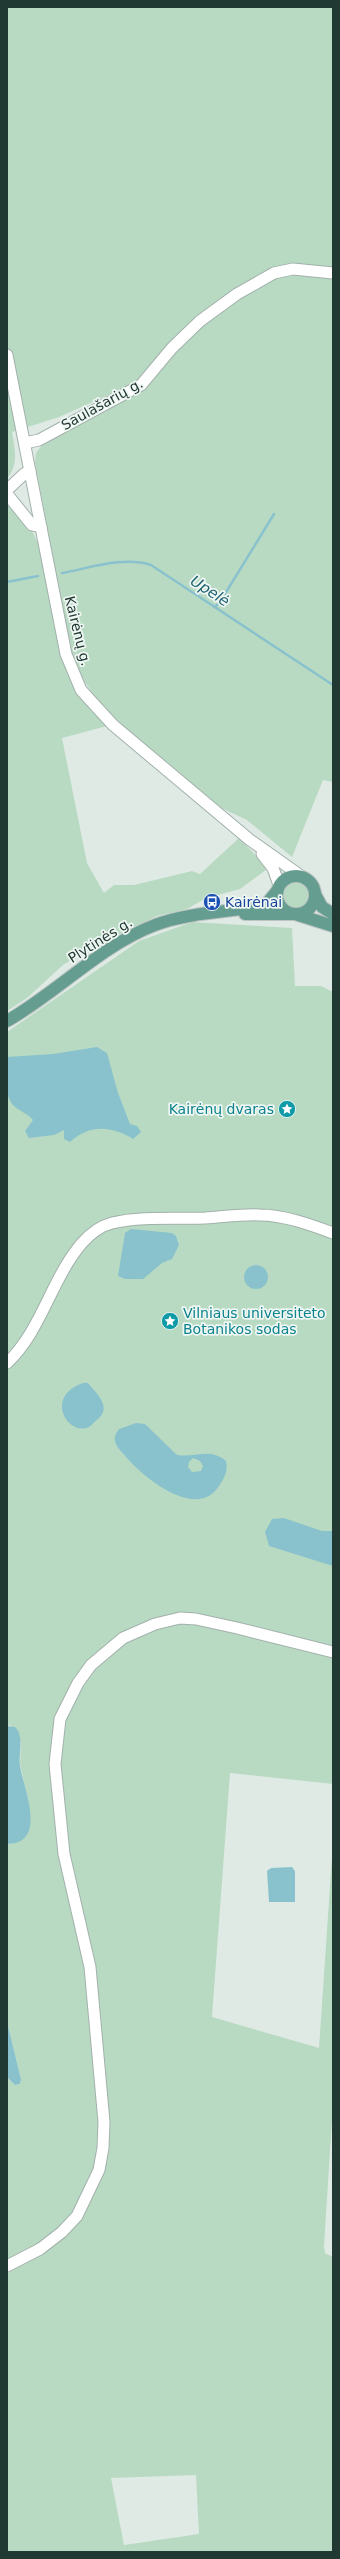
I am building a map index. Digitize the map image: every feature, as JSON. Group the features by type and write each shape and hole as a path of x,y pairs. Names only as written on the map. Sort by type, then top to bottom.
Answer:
{"main road":[{"path":"333,914 322,907 311,883 301,876 288,877 278,888 277,898 283,909 333,926"},
{"name":"Plytinės g.","path":"7,1021 102,954 138,933 173,919 257,907 268,902 278,888"},
{"path":"295,914 307,910 312,906 315,894"},
{"name":"Plytinės g.","path":"220,913 295,914"}],"street":[{"name":"Saulašarių g.","path":"25,442 39,440 141,385 172,348 200,321 237,294 274,273 293,270 333,273"},
{"name":"Kairėnų g.","path":"7,355 66,654 82,690 113,725 250,840 301,876"},
{"path":"7,490 24,474 30,471"},
{"path":"7,494 32,525 41,527"},
{"name":"Kairėnų g.","path":"250,840 273,868 278,888"},
{"path":"7,1363 16,1355 42,1314 70,1261 81,1244 100,1228 111,1223 136,1220 260,1214 312,1225 333,1233"},
{"path":"7,2266 40,2249 62,2232 77,2216 99,2170 103,2148 104,2122 91,1973 64,1854 55,1764 60,1719 78,1683 91,1665 123,1638 155,1624 180,1618 196,1619 237,1628 333,1652"}],"green space":[{"path":"7,7 333,7 333,782 323,780 292,857 247,820 215,805 107,713 84,681 70,649 35,462 36,453 46,440 150,383 142,380 59,417 12,432 15,462 7,479"},
{"path":"7,505 30,527 42,551 58,643 70,680 78,696 107,726 62,738 87,863 104,893 114,885 134,885 192,871 200,874 239,838 262,862 266,870 240,889 206,898 187,909 157,916 85,951 63,965 27,998 7,1011"},
{"path":"296,880 306,884 310,894 306,904 296,908 286,904 282,894 286,884"},
{"path":"192,922 292,928 295,986 321,986 333,992 333,1649 229,1628 333,1658 333,1784 230,1773 212,2017 319,2048 333,1842 333,2104 324,2247 325,2253 333,2257 333,2552 7,2552 7,2077 15,2085 20,2084 21,2079 7,2022 7,1844 12,1844 30,1824 28,1799 20,1764 21,1743 10,1725 7,1726 7,1032 139,941","holes":["196,2475 199,2534 124,2545 111,2478"]}],"water":[{"path":"97,1047 107,1053 118,1093 130,1124 137,1126 141,1132 133,1139 117,1131 109,1129 85,1132 70,1142 64,1139 64,1130 54,1135 29,1138 25,1131 33,1120 13,1105 8,1095 6,1082 7,1057 53,1054"},
{"path":"131,1229 172,1233 176,1236 179,1245 172,1259 162,1263 143,1279 125,1279 118,1276 125,1233"},
{"path":"256,1265 261,1266 267,1272 267,1282 261,1288 256,1289 251,1288 245,1282 244,1277 245,1272 251,1266"},
{"path":"83,1383 88,1383 99,1396 104,1410 98,1419 89,1427 81,1429 68,1421 62,1406 64,1397 71,1389"},
{"path":"136,1423 145,1424 177,1455 184,1456 208,1454 220,1457 226,1461 227,1468 224,1477 219,1486 209,1496 198,1499 185,1498 171,1493 145,1476 120,1450 115,1439 119,1429","holes":["193,1458 200,1461 203,1466 201,1471 192,1472 188,1467 189,1462"]},
{"path":"284,1518 322,1531 333,1531 333,1566 269,1546 265,1532 272,1519"},
{"path":"7,1726 15,1727 20,1736 20,1766 28,1801 30,1825 27,1835 19,1842 7,1844"},
{"path":"292,1867 295,1871 295,1902 269,1902 267,1871 271,1868"},
{"path":"7,2022 21,2079 20,2084 15,2085 7,2077"}],"waterway":[{"path":"215,607 220,602 274,514"},
{"name":"Upelė","path":"62,573 118,562 151,565 333,685"},
{"name":"Upelė","path":"7,582 38,576"}],"place":[{"name":"Kairėnai","path":"212,902"},
{"name":"Kairėnų dvaras","path":"287,1109"},
{"name":"Vilniaus universiteto Botanikos sodas","path":"170,1321"}]}
